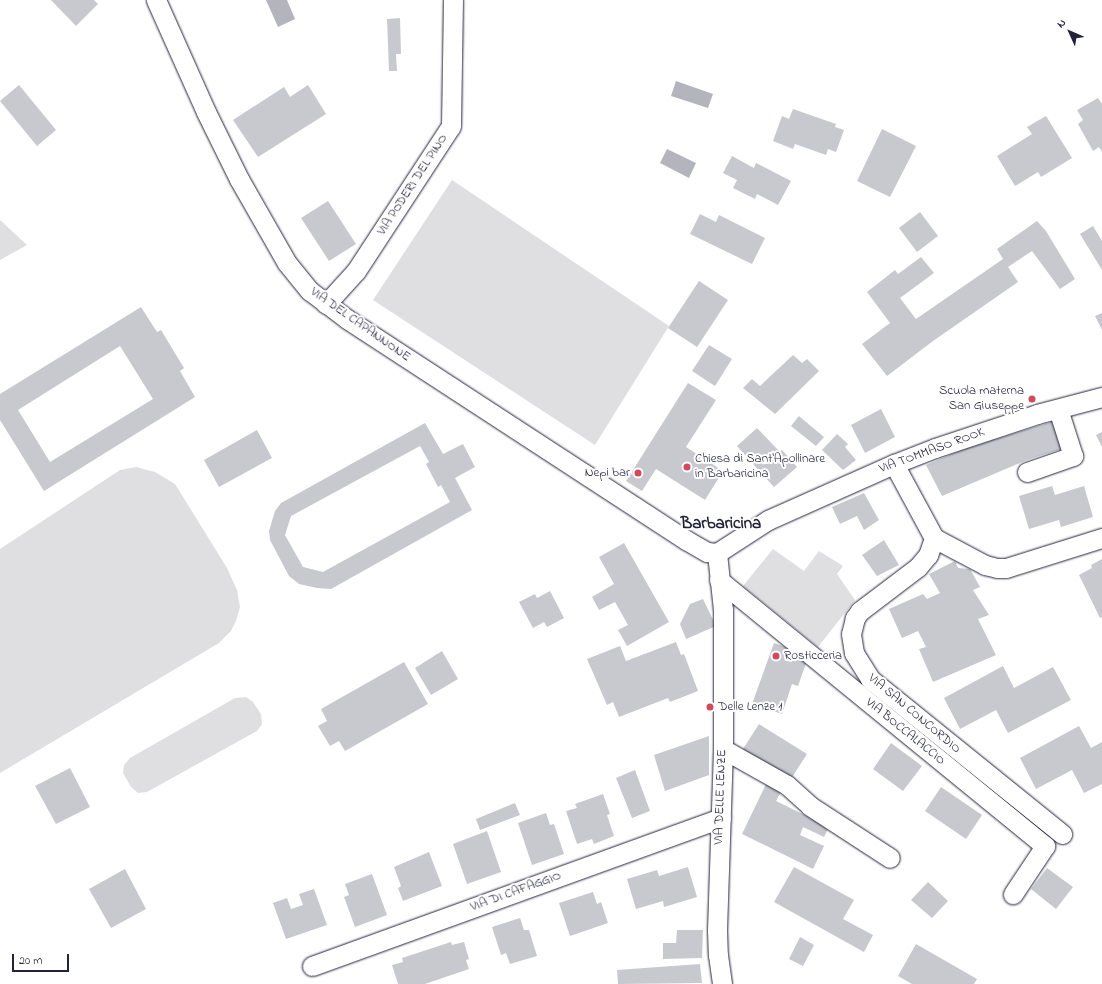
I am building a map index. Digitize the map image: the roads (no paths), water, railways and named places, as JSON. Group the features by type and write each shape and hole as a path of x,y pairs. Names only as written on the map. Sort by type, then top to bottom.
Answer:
{"street":[{"name":"VIA DEL CAPANNONE","path":"156,0 206,112 239,179 287,263 310,291 326,304 488,412 686,540 707,552 717,553"},
{"name":"VIA PODERI DEL PINO","path":"326,304 356,271 451,126 453,0"},
{"name":"VIA TOMMASO ROOK","path":"717,553 768,520 894,464 935,448 1058,409 1102,397"},
{"path":"1027,472 1074,456 1058,409"},
{"path":"894,464 934,538 985,565 997,568 1012,566 1102,538"},
{"name":"VIA SAN CONCORDIO","path":"934,538 928,554 918,567 860,611 855,618 851,634 854,653 870,679 1062,834"},
{"name":"VIA DELLE LENZE","path":"717,553 723,610 723,749 717,930 718,955 722,984"},
{"name":"VIA BOCCALACCIO","path":"720,580 1045,846 1013,894"},
{"path":"723,749 787,785 810,806 890,858"},
{"name":"VIA DI CAFAGGIO","path":"312,966 721,818"}],"place":[{"name":"Scuola materna San Giuseppe","path":"1032,399"},
{"name":"Chiesa di Sant'Apollinare in Barbaricina","path":"687,467"},
{"name":"Nepi bar","path":"638,473"},
{"name":"Rosticceria","path":"776,656"},
{"name":"Delle Lenze 1","path":"710,707"}],"district":[{"name":"Barbaricina","path":"721,524"}]}
